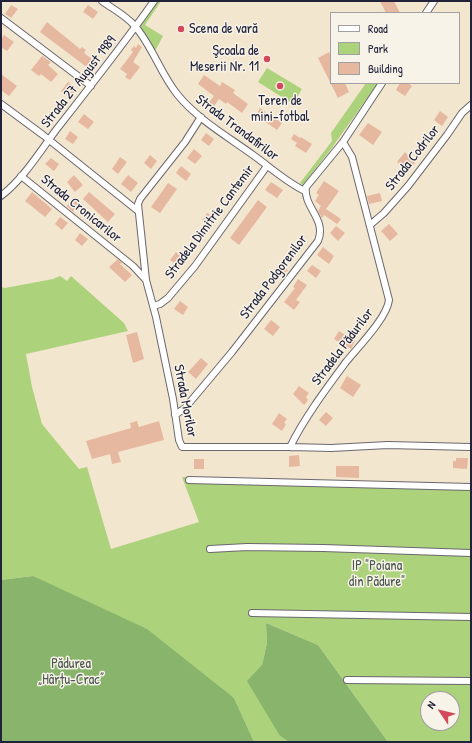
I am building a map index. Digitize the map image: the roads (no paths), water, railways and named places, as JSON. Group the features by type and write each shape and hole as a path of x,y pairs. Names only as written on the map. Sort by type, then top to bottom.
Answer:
{"street":[{"name":"Strada Trandafirilor","path":"102,1 129,20 136,27 173,89 185,104 267,166 305,191"},
{"name":"Strada 27 August 1989","path":"21,176 136,27 154,1"},
{"path":"427,12 434,1"},
{"path":"1,18 90,86"},
{"path":"305,191 309,182 343,142 381,84"},
{"path":"1,104 138,211"},
{"name":"Strada Codrilor","path":"370,225 384,213 408,186 462,113 471,105"},
{"name":"Strada Morilor","path":"201,117 185,142 138,204 146,280 153,306 179,440 182,447 331,448 388,445 471,447"},
{"name":"Stradela Pădurilor","path":"290,447 308,415 347,361 378,323 388,306 389,300 352,156 343,142"},
{"name":"Stradela Dimitrie Cantemir","path":"153,306 160,304 168,298 196,266 267,166"},
{"name":"Strada Cronicarilor","path":"1,196 21,176 133,266 146,280"},
{"name":"Strada Podgorenilor","path":"175,415 185,408 232,352 318,241 321,234 320,227 305,191"},
{"path":"189,480 471,487"},
{"path":"210,549 234,547 323,548 471,553"},
{"path":"252,613 471,617"},
{"path":"346,680 471,681"}],"place":[{"name":"Scena de vară","path":"181,29"},
{"name":"Şcoala de Meserii Nr. 11","path":"267,59"},
{"name":"Teren de mini-fotbal","path":"280,86"}],"park label":[{"name":"IP \"Poiana din Pădure\"","path":"377,574"},
{"name":"Pădurea „Hârțu-Crac”","path":"71,672"}]}
